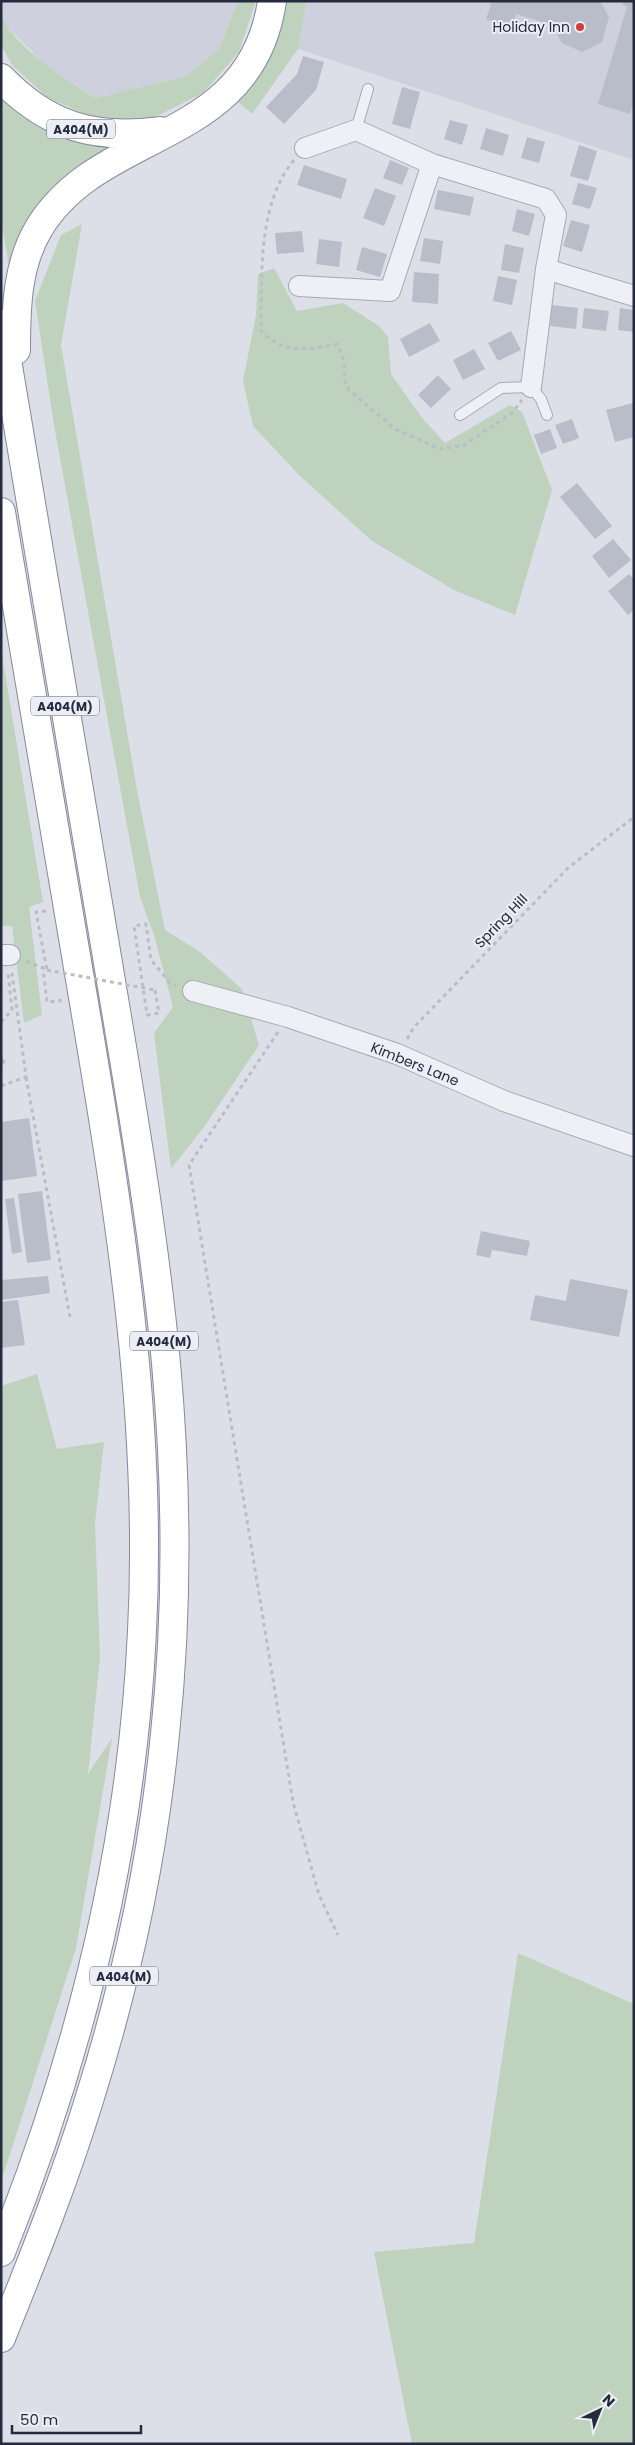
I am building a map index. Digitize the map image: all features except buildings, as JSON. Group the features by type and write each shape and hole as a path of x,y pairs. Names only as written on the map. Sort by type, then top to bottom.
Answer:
{"highway":[{"name":"A404(M)","path":"18,421 16,322 19,285 23,265 39,228 62,199 91,176 214,105 240,78 260,44 272,1"},
{"name":"A404(M)","path":"1,78 32,105 71,126 88,132 124,134 176,127"},
{"name":"A404(M)","path":"1,324 143,1180 166,1364 175,1550 172,1644 165,1737 153,1828 132,1938 115,2010 89,2101 59,2190 1,2338"},
{"name":"A404(M)","path":"1,512 98,1090 125,1268 139,1403 144,1540 142,1630 136,1721 125,1810 109,1901 89,1990 64,2078 35,2164 1,2252"}],"street":[{"path":"306,148 356,130 432,164 546,200 556,215 546,269 531,387"},
{"path":"299,286 390,291 432,164"},
{"path":"546,269 634,296"},
{"name":"Kimbers Lane","path":"194,991 288,1017 397,1054 504,1101 634,1146"}],"lane":[{"path":"356,130 368,88"},
{"path":"460,415 501,388 531,387 541,399 548,415"}],"path":[{"path":"306,148 292,162 282,178 264,227 261,331 272,342 298,349 337,344 344,361 345,382 349,390 395,429 440,449 464,445 486,431 512,413 531,387"},
{"name":"Spring Hill","path":"397,1054 414,1027 568,868 634,818"},
{"path":"49,911 36,912 48,970 57,972 136,986 146,988 156,990 159,1013 147,1015 143,988 142,979 140,970 134,926 146,924 151,960 170,984 194,991"},
{"path":"6,955 43,968 47,1002 60,1001 59,992"},
{"path":"1,1022 12,1010 6,955"},
{"path":"6,955 26,1077 70,1317"},
{"path":"56,965 57,974"},
{"path":"288,1017 189,1165 293,1802 319,1895 338,1935"},
{"path":"1,1086 26,1077"}],"shaded area":[{"path":"1,1 238,1 219,49 186,76 96,98 47,66 3,23"},
{"path":"307,1 634,1 634,160 298,49"}],"green space":[{"path":"238,1 256,1 239,52 203,93 153,118 97,120 47,97 12,65 1,45 1,13 6,24 27,49 41,61 96,98 186,76 219,49"},
{"path":"287,1 307,1 298,49 252,114 238,102 256,78 268,54"},
{"path":"1,93 126,142 94,164 11,279 1,218"},
{"path":"82,224 61,345 137,790 165,930 200,952 242,989 259,1045 204,1127 171,1169 154,1033 173,1007 154,935 140,897 54,425 35,301 61,235"},
{"path":"274,268 297,311 343,303 379,326 388,337 391,374 423,419 445,443 510,405 522,412 552,490 515,615 454,590 372,541 300,476 253,426 243,381 256,315 258,274"},
{"path":"1,649 43,902 29,907 42,1015 24,1023 12,926 1,926"},
{"path":"37,1374 57,1449 104,1442 95,1523 100,1657 88,1774 112,1738 76,1948 1,2182 1,1386"},
{"path":"518,1953 634,2004 634,2444 412,2444 374,2252 474,2243"}],"place":[{"name":"Holiday Inn","path":"580,27"}]}
